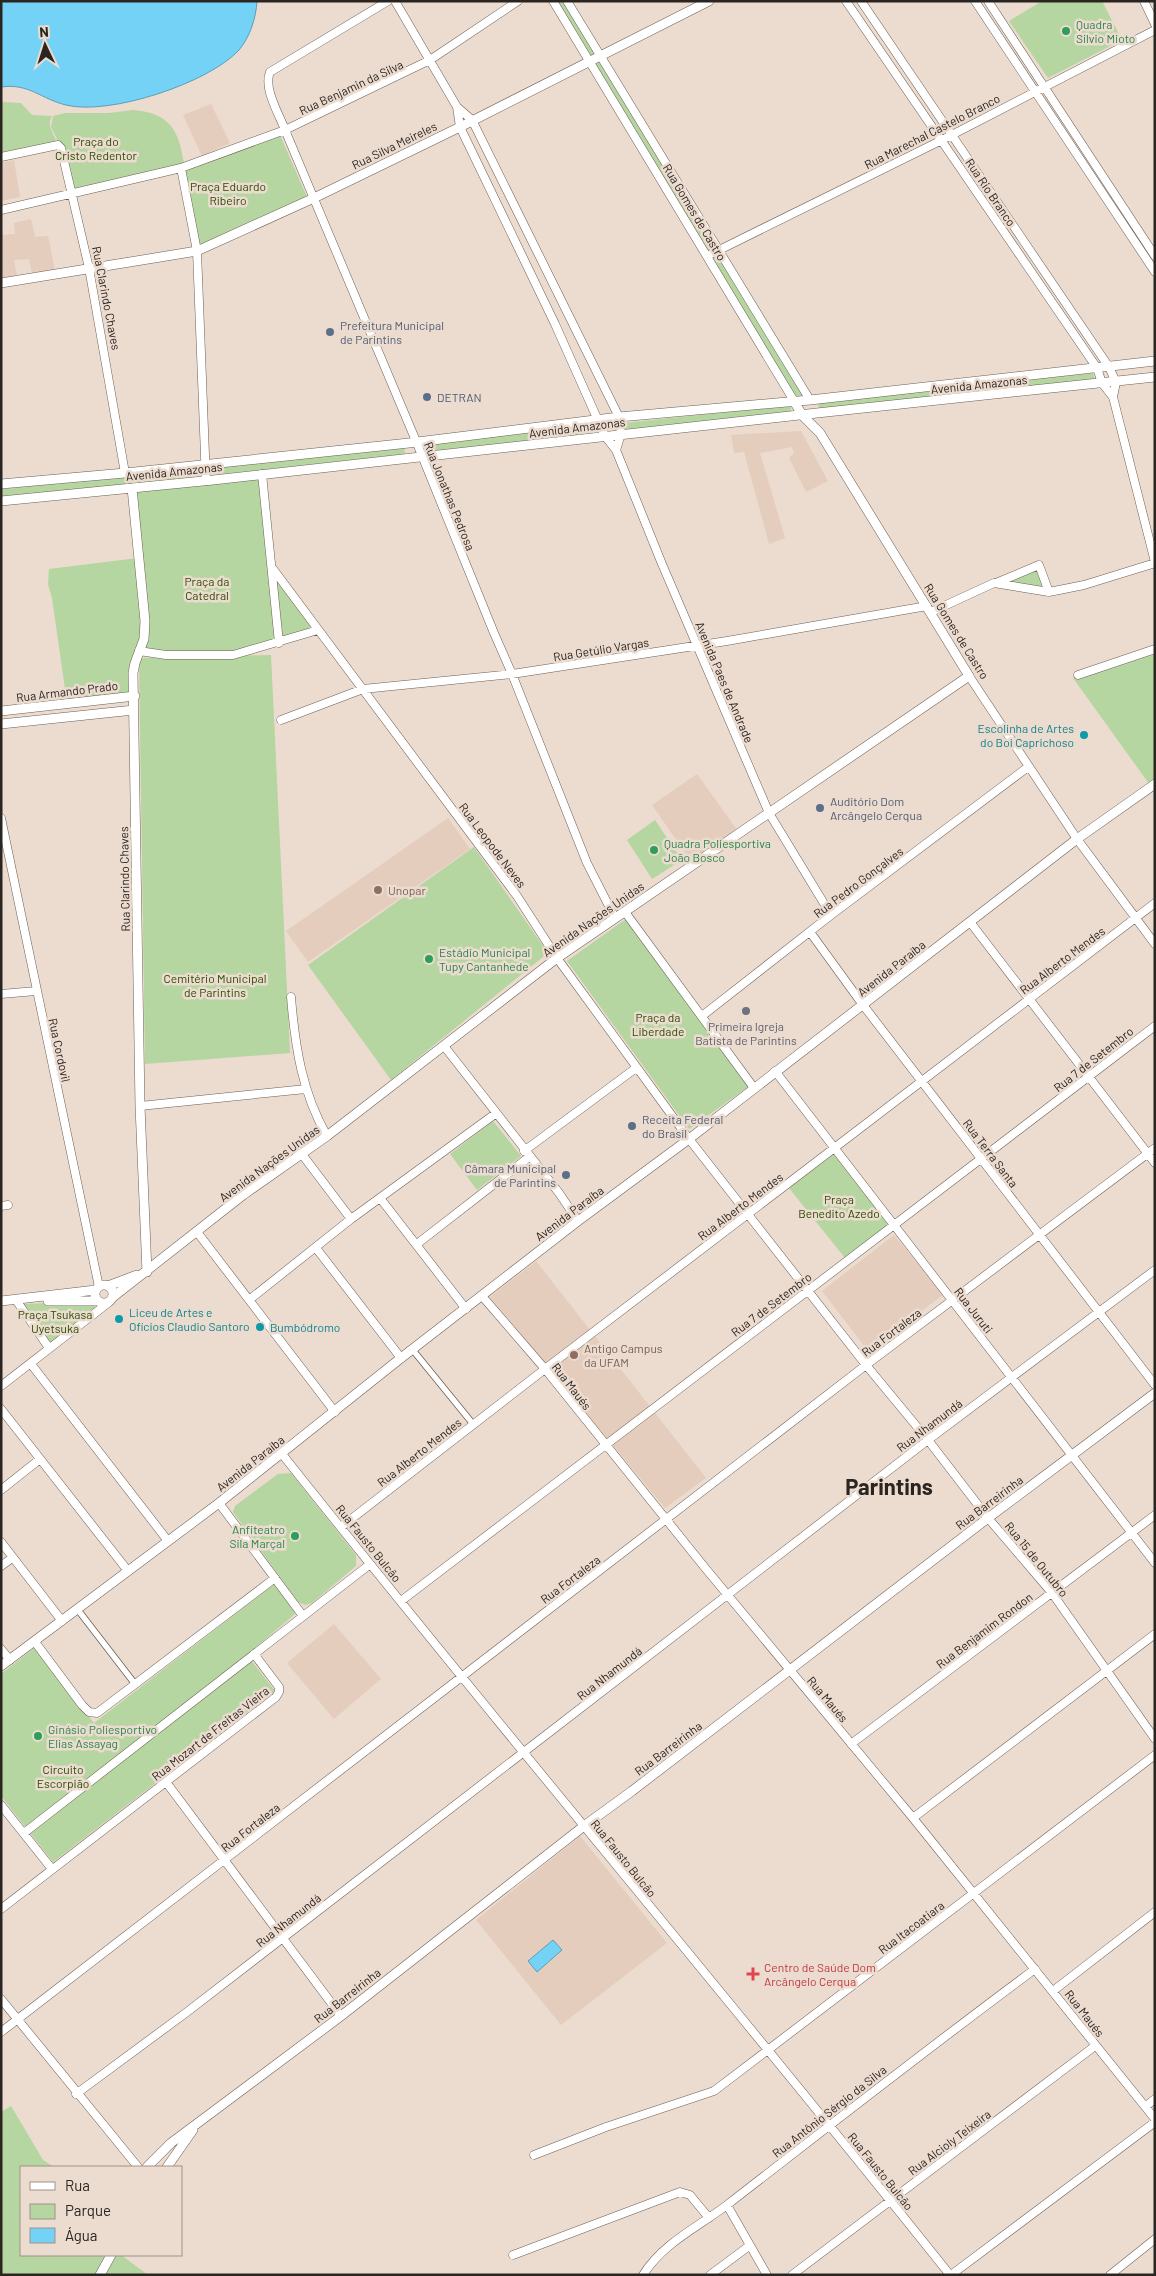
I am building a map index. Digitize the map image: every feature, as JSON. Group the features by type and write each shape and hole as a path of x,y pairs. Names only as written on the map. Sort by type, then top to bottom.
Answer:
{"street":[{"name":"Rua Jonathas Pedrosa","path":"388,1 277,67 270,72 267,80 285,130 512,674 587,863 615,918"},
{"path":"395,1 457,107 472,120 570,317 618,417 621,434 616,450"},
{"name":"Rua Benjamin da Silva","path":"1,210 72,195 181,168 285,130 430,60 518,1"},
{"name":"Rua Gomes de Castro","path":"553,1 802,415 820,432 969,676 1028,767 1077,840 1155,944"},
{"name":"Rua Gomes de Castro","path":"567,1 810,400 817,413 820,432"},
{"name":"Rua Silva Meireles","path":"1,283 197,251 314,198 460,127 709,1"},
{"name":"Rua Rio Branco","path":"846,1 1096,368 1102,383 1113,397 1155,562"},
{"name":"Rua Rio Branco","path":"861,1 1109,367 1116,382 1113,397"},
{"path":"975,1 1155,272"},
{"path":"988,1 1155,256"},
{"path":"1144,1 1155,24"},
{"name":"Rua Marechal Castelo Branco","path":"706,256 942,140 1035,90 1155,30"},
{"name":"Avenida Paes de Andrade","path":"457,107 460,127 528,272 555,324 605,436 616,450 769,813 831,915"},
{"name":"Rua Clarindo Chaves","path":"1,157 56,145 62,148 89,268 125,473"},
{"path":"181,168 197,251 206,481"},
{"path":"528,272 543,264"},
{"path":"555,324 570,317"},
{"name":"Avenida Amazonas","path":"1,484 125,473 598,421 618,417 810,400 1155,362"},
{"name":"Avenida Amazonas","path":"1,501 206,481 621,434 1155,377"},
{"path":"262,474 279,643"},
{"name":"Rua Clarindo Chaves","path":"132,488 145,621 144,639 134,668 134,710 140,1106 147,1272"},
{"path":"994,583 1049,592 1084,585 1155,562"},
{"name":"Rua Getúlio Vargas","path":"281,720 363,689 512,674 929,609 1037,565 1042,568 1049,592"},
{"name":"Rua Leopode Neves","path":"273,569 517,896 557,958 689,1140"},
{"path":"139,651 166,655 220,656 246,652 318,630"},
{"path":"1078,676 1155,649"},
{"name":"Avenida Nações Unidas","path":"111,1300 197,1232 327,1136 557,958 969,676"},
{"name":"Rua Armando Prado","path":"1,711 135,696"},
{"name":"Rua Armando Prado","path":"1,724 134,710"},
{"name":"Rua Pedro Gonçalves","path":"702,1016 831,915 1028,767"},
{"name":"Avenida Paraíba","path":"1,1666 219,1503 578,1221 689,1140 1077,840 1155,784"},
{"name":"Rua Cordovil","path":"1,818 36,991 101,1287"},
{"name":"Rua Alberto Mendes","path":"341,1527 1155,903"},
{"path":"625,912 754,1088"},
{"path":"970,922 1155,1163"},
{"name":"Rua Terra Santa","path":"810,932 863,1005 1155,1385"},
{"path":"1,994 36,991"},
{"path":"291,997 296,1049 306,1089 314,1113 327,1136"},
{"name":"Rua 7 de Setembro","path":"401,1601 1155,1026"},
{"path":"444,1046 578,1221"},
{"path":"417,1244 636,1068"},
{"name":"Rua Juruti","path":"775,1072 1155,1563"},
{"path":"140,1106 306,1089"},
{"path":"249,1300 351,1219 495,1114"},
{"name":"Rua 15 de Outubro","path":"689,1140 749,1214 807,1292 928,1440 988,1518 1052,1593 1155,1739"},
{"name":"Rua Fortaleza","path":"1,2032 866,1365 1155,1148"},
{"path":"302,1153 351,1219"},
{"path":"380,1198 466,1309"},
{"path":"197,1232 335,1412"},
{"path":"316,1248 402,1358"},
{"name":"Rua Nhamundá","path":"76,2094 524,1753 928,1440 1155,1270"},
{"path":"16,1300 101,1287 147,1272"},
{"path":"1,1386 111,1300 113,1291 101,1287"},
{"path":"98,1300 101,1287"},
{"name":"Rua Maués","path":"482,1296 545,1369 604,1445 913,1818 1095,2046 1146,2106 1155,2120"},
{"path":"16,1300 49,1348"},
{"path":"1,1301 98,1300 103,1303 111,1300"},
{"path":"412,1350 474,1424"},
{"path":"31,1364 168,1541"},
{"name":"Rua Barreirinha","path":"147,2166 161,2152 341,2016 584,1826 1155,1392"},
{"path":"1,1408 128,1571"},
{"name":"Rua Fausto Bulcão","path":"282,1454 950,2275"},
{"path":"1,1490 40,1459"},
{"path":"219,1503 304,1616"},
{"name":"Rua Benjamim Rondon","path":"851,1744 1155,1515"},
{"path":"1,1542 62,1621"},
{"path":"1,1566 12,1558"},
{"path":"24,1833 370,1564"},
{"path":"35,1642 75,1697 89,1712 100,1712 275,1578"},
{"path":"78,1610 135,1684"},
{"path":"913,1818 1155,1634"},
{"path":"1,1649 10,1660"},
{"name":"Rua Mozart de Freitas Vieira","path":"1,1909 278,1694 278,1687 254,1654"},
{"name":"Rua Itacoatiara","path":"534,2155 606,2127 708,2094 732,2078 766,2050 1155,1756"},
{"path":"166,1782 341,2016"},
{"path":"1,1806 52,1869"},
{"path":"1053,1991 1155,1912"},
{"name":"Rua Antônio Sérgio da Silva","path":"643,2275 663,2250 709,2218 829,2124 1035,1970"},
{"path":"1,2000 76,2094 137,2166"},
{"name":"Rua Alcioly Teixeira","path":"792,2275 1095,2046"},
{"path":"1146,2106 1155,2100"},
{"path":"950,2275 1155,2120"},
{"name":"Rua Barreirinha","path":"168,2166 196,2125"},
{"path":"513,2255 680,2192 690,2195 709,2218"},
{"path":"726,2205 767,2275"},
{"path":"1110,2275 1155,2239"},
{"path":"710,2275 749,2246"},
{"path":"100,2275 110,2256"}],"shaded area":[{"path":"211,104 230,143 202,156 183,115"},
{"path":"14,160 20,197 1,201 1,163"},
{"path":"31,219 35,237 48,236 55,270 32,273 29,259 14,260 17,276 1,279 1,227 3,235 15,234 14,223"},
{"path":"801,431 828,481 806,492 789,458 794,453 792,447 760,453 785,538 769,544 744,452 734,453 731,435"},
{"path":"697,774 738,831 693,864 652,805"},
{"name":"Unopar","path":"448,818 470,849 308,962 286,931"},
{"path":"894,1235 943,1295 868,1351 822,1291"},
{"name":"Antigo Campus da UFAM","path":"536,1261 706,1478 665,1508 490,1297"},
{"path":"334,1624 381,1679 334,1719 287,1663"},
{"path":"580,1836 667,1943 561,2025 476,1920"}],"green space":[{"path":"553,1 566,1 809,399 795,400"},
{"name":"Quadra Silvio Mioto","path":"1042,1 1102,1 1122,40 1048,78 1009,21"},
{"path":"1,102 21,103 32,115 52,116 50,126 57,143 1,156"},
{"name":"Praça do Cristo Redentor","path":"133,110 155,115 164,119 170,125 179,141 184,164 72,189 56,137 51,127 53,116 65,113 109,113"},
{"name":"Praça Eduardo Ribeiro","path":"280,135 307,197 200,245 185,170"},
{"path":"1093,373 1095,380 819,409 818,401"},
{"path":"791,405 791,412 625,430 624,423"},
{"path":"596,426 596,434 432,451 430,443"},
{"path":"404,447 405,454 212,475 212,467"},
{"path":"193,469 194,477 1,497 1,489"},
{"name":"Praça da Catedral","path":"262,474 270,570 317,629 232,654 139,650 134,694 67,703 52,598 48,584 49,569 138,558 131,488"},
{"path":"1038,565 1047,590 1001,581"},
{"path":"1155,649 1155,782 1150,785 1073,678"},
{"name":"Cemitério Municipal de Parintins","path":"271,655 290,1053 145,1064 139,658"},
{"name":"Quadra Poliesportiva João Bosco","path":"655,820 682,860 652,879 627,840"},
{"name":"Estádio Municipal Tupy Cantanhede","path":"474,847 548,953 391,1080 308,965"},
{"name":"Praça da Liberdade","path":"626,919 748,1087 689,1129 567,961"},
{"path":"493,1121 521,1156 477,1190 450,1154"},
{"name":"Praça Benedito Azedo","path":"834,1154 889,1225 845,1258 789,1188"},
{"name":"Praça Tsukasa Uyetsuka","path":"90,1302 94,1304 96,1310 51,1345 21,1304"},
{"name":"Anfiteatro Sila Marçal","path":"291,1473 356,1555 356,1566 312,1603 305,1605 298,1602 233,1512 235,1506 278,1474"},
{"name":"Circuito Escorpião","path":"274,1584 296,1613 247,1655 275,1691 53,1862 1,1796 1,1674 34,1648 94,1723"},
{"path":"11,2106 43,2160 52,2166 20,2166 20,2256 122,2256 148,2275 1,2275 1,2112"}],"water":[{"path":"1,1 257,1 254,21 246,39 239,50 225,62 182,85 157,94 107,106 85,107 66,105 19,87 1,87"},
{"path":"553,1940 562,1950 537,1972 528,1961"}],"place":[{"name":"Quadra Silvio Mioto","path":"1066,31"},
{"name":"Prefeitura Municipal de Parintins","path":"330,332"},
{"name":"DETRAN","path":"427,397"},
{"name":"Escolinha de Artes do Boi Caprichoso","path":"1084,735"},
{"name":"Auditório Dom Arcângelo Cerqua","path":"820,808"},
{"name":"Quadra Poliesportiva João Bosco","path":"654,850"},
{"name":"Unopar","path":"378,890"},
{"name":"Estádio Municipal Tupy Cantanhede","path":"429,959"},
{"name":"Primeira Igreja Batista de Parintins","path":"746,1011"},
{"name":"Receita Federal do Brasil","path":"632,1126"},
{"name":"Câmara Municipal de Parintins","path":"566,1175"},
{"name":"Liceu de Artes e Ofícios Claudio Santoro","path":"119,1319"},
{"name":"Bumbódromo","path":"260,1327"},
{"name":"Antigo Campus da UFAM","path":"574,1355"},
{"name":"Anfiteatro Sila Marçal","path":"295,1536"},
{"name":"Ginásio Poliesportivo Elias Assayag","path":"38,1736"},
{"name":"Centro de Saúde Dom Arcângelo Cerqua","path":"753,1974"}],"district":[{"name":"Parintins","path":"889,1486"}]}
